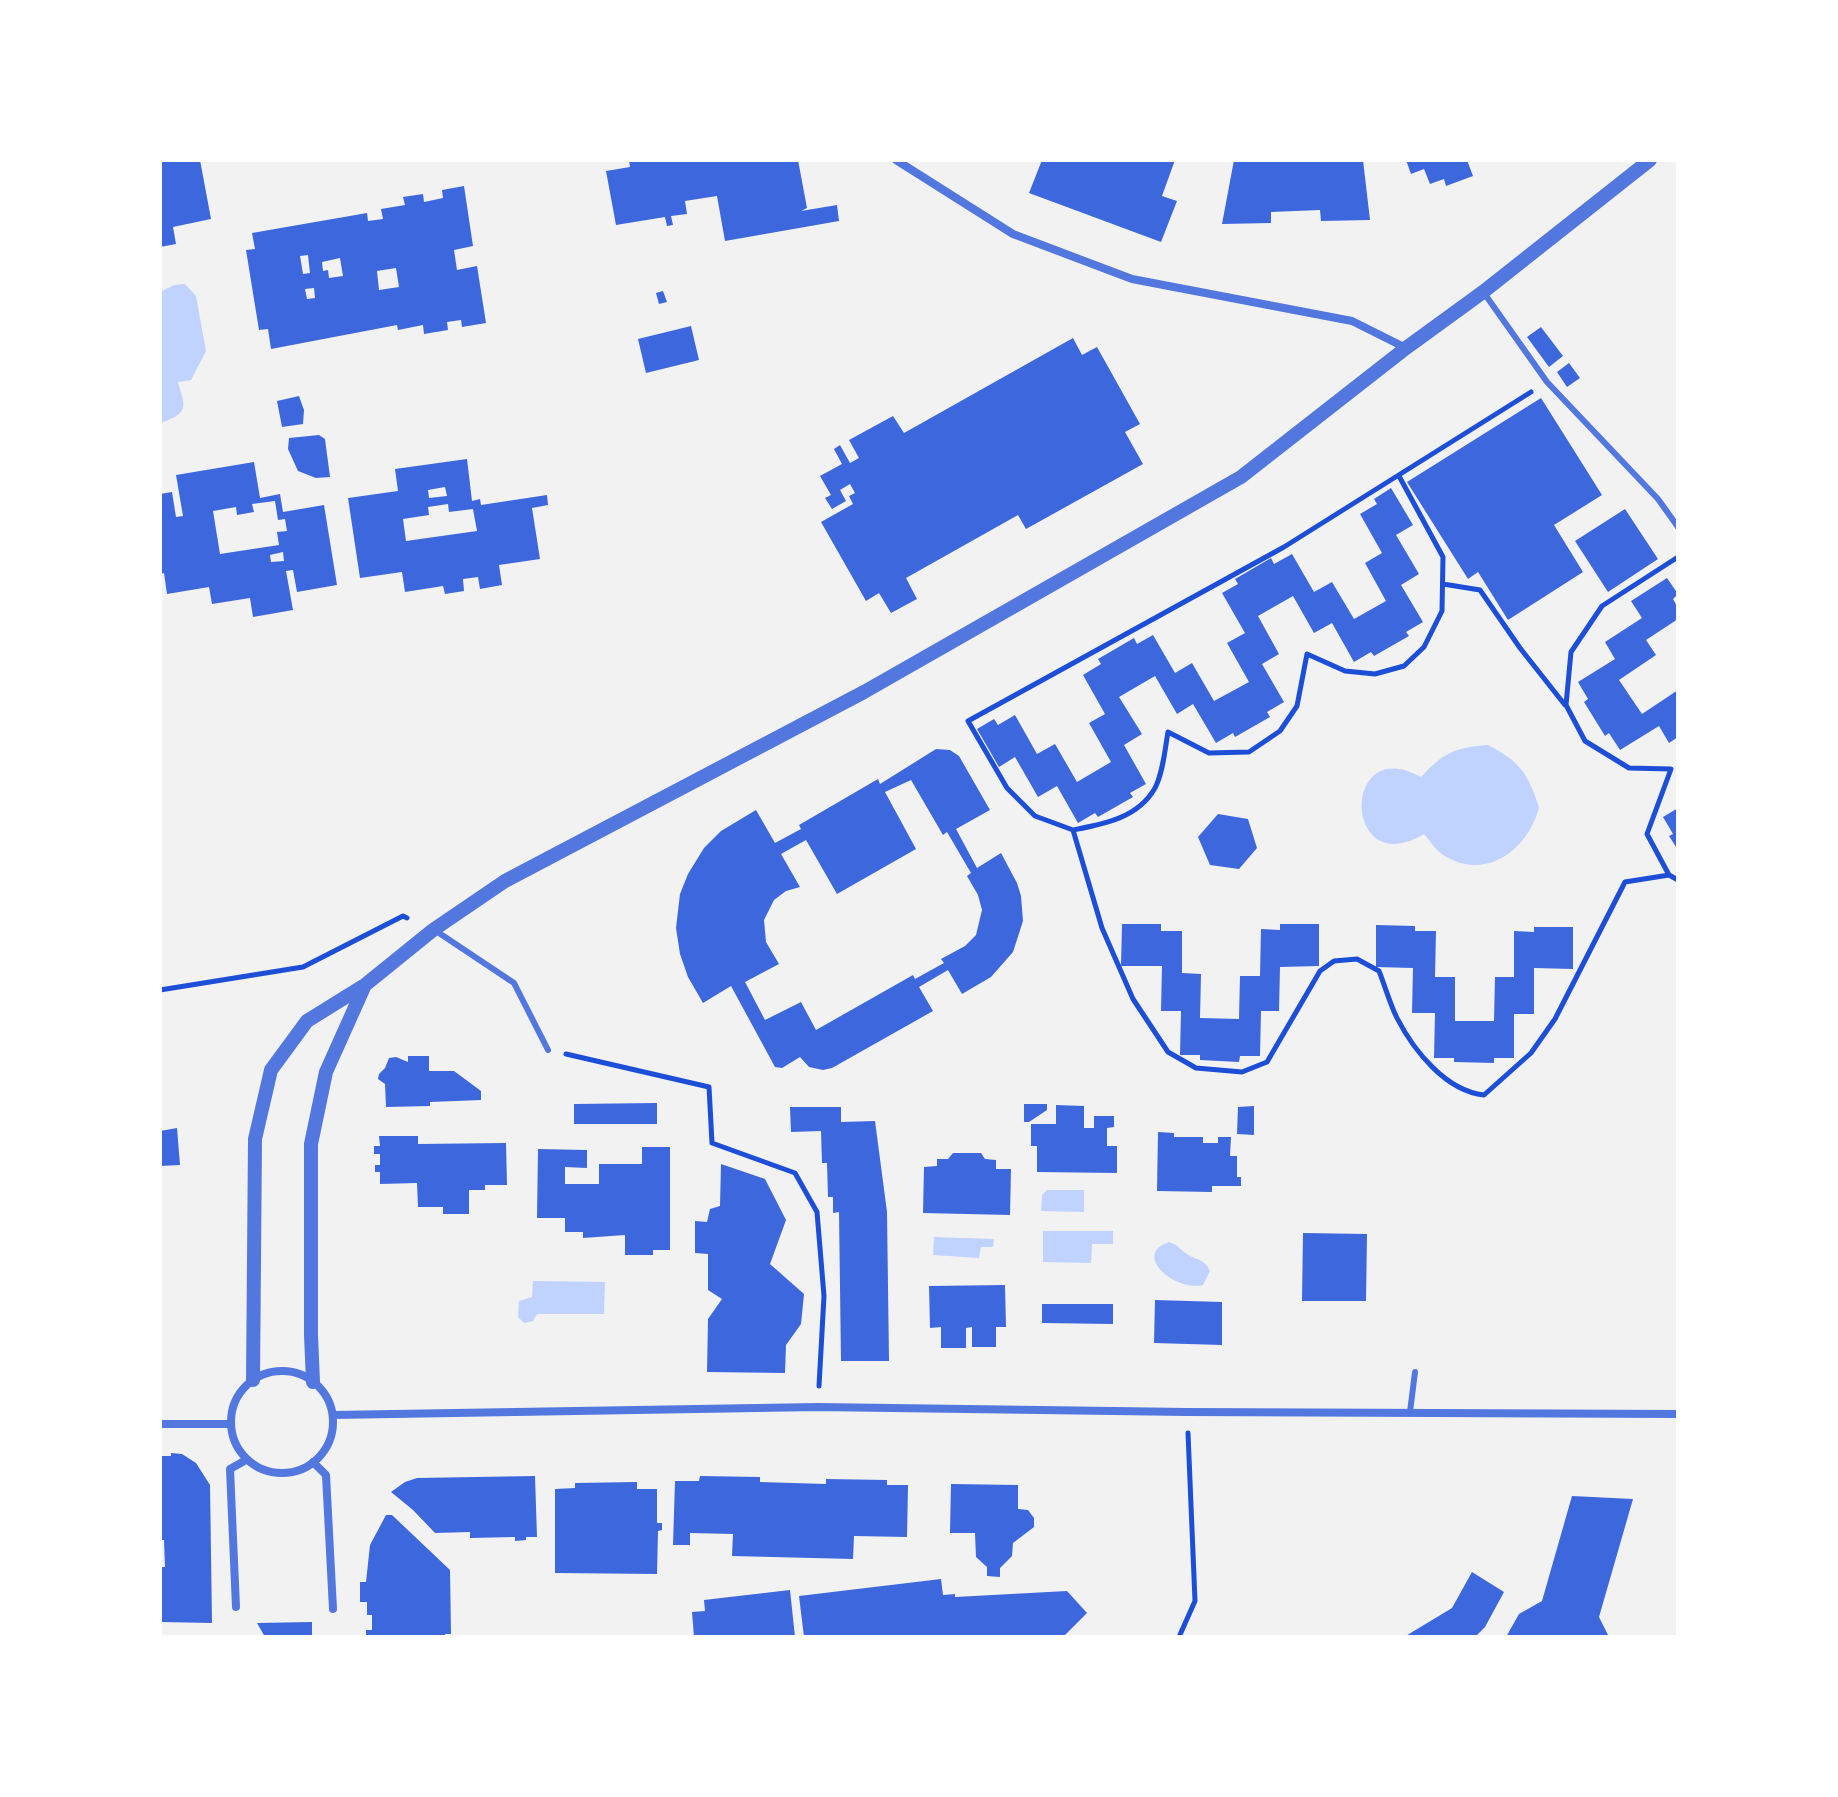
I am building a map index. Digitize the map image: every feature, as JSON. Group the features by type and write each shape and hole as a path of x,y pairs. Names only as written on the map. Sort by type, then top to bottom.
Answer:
{"street":[{"path":"896,160 1013,234 1132,279 1352,321 1406,348"},
{"path":"253,1380 255,1139 271,1070 307,1021 365,985 433,930 505,881 864,692 1241,477 1650,160"},
{"path":"313,1382 311,1144 326,1072 365,985"},
{"path":"281,1371 313,1382 325,1395 333,1415 329,1443 313,1462 301,1470 278,1474 260,1469 246,1460 235,1444 230,1424 234,1404 241,1391 253,1380 281,1371"},
{"path":"333,1415 818,1407 1678,1414"},
{"path":"160,1424 230,1424"},
{"path":"236,1607 230,1469 246,1460"},
{"path":"313,1462 326,1475 333,1609"}],"lane":[{"path":"1483,292 1547,382 1658,499 1678,527"},
{"path":"433,930 514,983 548,1050"},
{"path":"1410,1412 1415,1372"}],"path":[{"path":"1399,476 1443,557 1442,611 1424,647 1404,666 1375,674 1345,671 1307,654 1297,706 1280,731 1249,752 1209,753 1168,732 1156,786 1140,806 1111,823 1073,830 1035,816 1007,788 968,721 1284,547 1547,382"},
{"path":"1566,705 1571,652 1602,606 1678,557"},
{"path":"1443,584 1480,590 1520,648 1566,705 1585,741 1629,768 1671,769 1647,834 1669,875 1678,880"},
{"path":"1073,830 1102,928 1133,999 1168,1052 1196,1068 1242,1072 1267,1062 1320,971 1334,961 1357,959 1379,971 1398,1019 1428,1065 1469,1094 1484,1095 1531,1053 1555,1019 1625,882 1669,875"},
{"path":"160,990 303,967 403,916 433,930"},
{"path":"548,1050 709,1087 712,1143 795,1173 817,1212 824,1296 818,1407"},
{"path":"1179,1637 1195,1601 1187,1412"}],"water":[{"path":"185,284 196,296 206,351 191,380 178,382 183,403 181,412 160,423 160,292 174,285"},
{"path":"1488,745 1521,769 1539,807 1526,836 1504,857 1491,863 1461,863 1442,854 1424,834 1397,844 1378,839 1366,826 1362,807 1365,788 1376,774 1395,769 1421,777 1451,753 1467,747"},
{"path":"1047,1190 1084,1190 1084,1212 1041,1211 1042,1195"},
{"path":"1043,1231 1113,1231 1113,1244 1092,1244 1091,1263 1043,1262"},
{"path":"934,1237 994,1239 993,1247 981,1247 979,1258 933,1255"},
{"path":"1169,1242 1208,1267 1210,1271 1203,1285 1181,1283 1162,1271 1154,1255 1158,1248"},
{"path":"533,1281 605,1282 604,1314 537,1314 533,1321 524,1323 518,1317 519,1301 532,1297"}],"building":[{"path":"160,160 200,160 211,219 173,227 176,244 160,247"},
{"path":"629,160 798,160 807,208 801,211 837,205 839,221 725,241 717,196 685,201 687,214 671,216 673,225 667,226 665,217 616,225 606,171 630,167"},
{"path":"1042,160 1175,160 1162,196 1177,201 1161,242 1029,193"},
{"path":"1234,160 1363,160 1370,220 1321,221 1320,210 1271,212 1271,223 1222,224"},
{"path":"1406,160 1467,160 1473,176 1446,186 1444,179 1430,184 1424,169 1411,174"},
{"path":"464,186 473,246 454,250 457,270 477,266 486,323 462,327 461,320 447,322 448,330 424,334 423,325 398,330 397,325 271,349 268,329 259,330 246,250 255,249 252,233 367,213 368,221 383,219 381,209 405,205 403,197 423,194 424,202 443,198 442,190","holes":["308,255 310,273 303,274 300,256","340,258 343,276 329,278 328,270 323,271 322,262","396,268 399,287 379,290 377,271","314,288 315,298 307,299 305,289"]},
{"path":"663,291 667,302 659,304 656,293"},
{"path":"691,326 699,360 646,373 638,339"},
{"path":"1541,327 1563,356 1549,367 1527,337"},
{"path":"1073,338 1082,355 1097,347 1140,424 1125,432 1143,464 1026,529 1018,515 906,578 917,599 891,613 879,593 866,601 821,522 853,504 849,496 855,493 850,484 840,490 846,501 832,509 825,498 831,495 820,476 842,464 834,449 840,445 850,463 859,458 849,440 893,416 904,433"},
{"path":"1569,363 1580,378 1567,387 1557,372"},
{"path":"299,396 304,410 303,424 282,427 277,401"},
{"path":"1541,398 1602,495 1554,525 1583,572 1508,620 1478,572 1468,579 1407,482"},
{"path":"319,435 325,439 330,477 316,478 298,471 288,449 289,438"},
{"path":"467,459 472,501 480,499 481,505 547,495 548,505 532,508 540,559 499,565 502,585 480,589 478,577 463,579 464,591 445,594 443,586 405,592 402,572 360,578 348,498 398,491 395,469","holes":["445,487 447,496 429,498 428,490","448,504 449,512 473,509 477,531 406,541 403,519 429,515 428,507"]},
{"path":"254,462 260,498 280,494 283,512 324,505 337,585 297,592 293,570 286,571 293,610 253,617 250,598 212,604 209,587 167,594 164,573 160,574 160,494 172,492 176,517 183,516 176,475","holes":["275,501 278,520 285,519 287,531 277,532 279,545 220,554 213,511 236,507 237,515 254,512 252,504","283,552 284,561 271,562 270,555"]},
{"path":"1391,488 1413,525 1396,535 1419,574 1401,585 1423,622 1406,632 1409,636 1374,656 1371,652 1354,662 1332,623 1314,633 1293,596 1258,616 1279,654 1262,664 1284,702 1267,712 1270,717 1235,737 1233,733 1216,743 1193,704 1177,714 1155,676 1119,697 1142,734 1124,745 1146,784 1130,793 1133,797 1098,817 1095,813 1078,823 1057,786 1038,797 1015,757 999,767 977,729 994,719 998,725 1015,715 1037,754 1055,744 1077,782 1111,762 1089,723 1105,714 1083,675 1101,664 1098,659 1134,638 1137,644 1153,635 1175,673 1192,663 1214,701 1249,682 1227,643 1245,633 1222,593 1238,584 1235,579 1271,558 1274,564 1292,554 1314,592 1332,582 1354,619 1386,601 1365,563 1382,553 1360,514 1377,504 1374,499"},
{"path":"1625,509 1658,559 1608,592 1575,541"},
{"path":"1667,578 1678,594 1673,599 1678,608 1678,619 1646,640 1656,655 1619,680 1642,714 1678,690 1678,737 1669,743 1659,726 1620,750 1609,733 1605,736 1584,702 1588,699 1578,682 1615,659 1605,642 1642,618 1631,601"},
{"path":"936,749 950,750 959,756 990,810 956,829 977,868 1001,853 1021,896 1023,921 1013,952 991,977 962,994 948,970 919,987 933,1011 832,1068 809,1067 800,1057 782,1068 775,1067 731,986 703,1003 688,977 676,928 680,894 704,848 721,831 756,810 775,843 801,829 799,825 878,779 880,784","holes":["911,780 943,835 947,832 971,873 967,876 982,910 976,935 965,946 941,959 944,963 915,979 913,975 816,1030 801,1002 765,1020 745,982 779,964 766,942 764,920 774,900 786,891 800,887 781,854 806,840 837,894 916,849 885,792"]},
{"path":"1678,808 1678,850 1669,836 1673,834 1663,817"},
{"path":"1218,814 1248,819 1257,848 1239,869 1210,865 1198,837"},
{"path":"1122,924 1161,924 1161,931 1182,931 1182,973 1201,974 1200,1018 1239,1019 1240,976 1260,976 1261,929 1280,930 1280,924 1319,924 1319,966 1280,967 1279,1011 1261,1011 1260,1056 1240,1056 1239,1062 1200,1060 1200,1055 1180,1055 1181,1011 1161,1011 1162,966 1121,966"},
{"path":"1376,925 1415,926 1415,931 1436,931 1435,977 1455,977 1455,1021 1494,1021 1495,977 1514,977 1514,931 1534,932 1534,927 1573,927 1573,969 1534,968 1534,1014 1514,1014 1514,1058 1494,1058 1494,1063 1434,1058 1435,1013 1412,1013 1413,968 1376,967"},
{"path":"408,1056 429,1056 429,1071 454,1071 481,1091 481,1100 386,1107 385,1084 378,1079 379,1074 389,1058 396,1057 408,1062"},
{"path":"657,1103 657,1124 574,1124 574,1104"},
{"path":"1024,1104 1047,1104 1047,1110 1024,1122"},
{"path":"1056,1105 1084,1106 1084,1128 1094,1128 1094,1116 1114,1116 1114,1127 1107,1128 1107,1146 1117,1146 1117,1173 1037,1172 1037,1146 1031,1146 1031,1124 1056,1124"},
{"path":"1254,1106 1254,1135 1237,1134 1238,1107"},
{"path":"790,1107 841,1107 841,1122 875,1121 887,1212 889,1361 841,1361 839,1212 833,1213 833,1197 828,1197 827,1163 822,1163 821,1131 791,1132"},
{"path":"177,1128 180,1165 160,1166 160,1131"},
{"path":"1158,1132 1174,1133 1174,1137 1203,1137 1203,1143 1218,1143 1218,1137 1231,1137 1230,1156 1237,1156 1237,1177 1241,1177 1241,1186 1212,1186 1212,1192 1157,1191"},
{"path":"379,1136 418,1136 418,1144 506,1143 507,1185 485,1185 485,1190 469,1190 469,1214 443,1214 443,1207 418,1207 417,1183 380,1184 380,1172 375,1172 375,1165 380,1165 380,1154 374,1154 374,1146 380,1146"},
{"path":"642,1147 670,1147 670,1250 653,1250 653,1255 625,1255 625,1235 583,1238 583,1232 565,1232 565,1218 537,1218 538,1149 587,1150 587,1168 565,1167 565,1184 599,1184 599,1164 642,1164"},
{"path":"953,1153 981,1153 985,1159 996,1160 996,1169 1011,1169 1010,1215 923,1213 924,1167 937,1166 937,1159 948,1159"},
{"path":"721,1164 765,1179 786,1220 770,1264 804,1294 801,1324 786,1345 785,1373 707,1372 708,1319 722,1299 708,1290 708,1254 695,1253 695,1221 707,1222 710,1209 720,1206"},
{"path":"1303,1233 1367,1234 1366,1301 1302,1301"},
{"path":"1005,1285 1006,1327 996,1327 996,1347 972,1347 972,1327 966,1328 966,1348 941,1348 941,1327 930,1328 929,1286"},
{"path":"1155,1300 1222,1302 1222,1345 1154,1343"},
{"path":"1042,1304 1113,1304 1113,1324 1042,1323"},
{"path":"171,1453 182,1454 196,1463 210,1485 212,1623 160,1622 160,1567 165,1567 164,1540 160,1540 160,1456 171,1456"},
{"path":"535,1476 537,1537 526,1537 526,1540 515,1541 515,1537 470,1538 470,1532 435,1533 391,1492 417,1478"},
{"path":"700,1476 760,1477 760,1482 826,1484 826,1479 887,1480 887,1485 908,1485 907,1537 854,1536 853,1559 732,1556 733,1534 690,1533 690,1545 673,1545 675,1481 699,1481"},
{"path":"637,1482 637,1489 657,1489 657,1523 662,1523 662,1530 658,1531 657,1574 555,1573 555,1489 575,1488 575,1483"},
{"path":"951,1484 1018,1485 1018,1509 1028,1510 1034,1518 1034,1527 1013,1543 1012,1556 1000,1568 1000,1577 987,1576 987,1567 976,1557 975,1533 950,1533"},
{"path":"1572,1496 1633,1499 1599,1617 1609,1637 1506,1637 1519,1614 1542,1601"},
{"path":"386,1515 392,1515 450,1570 451,1634 445,1634 445,1637 366,1637 366,1630 372,1630 372,1615 367,1615 367,1602 360,1602 360,1582 366,1582 370,1545"},
{"path":"1472,1572 1504,1592 1485,1627 1475,1637 1404,1637 1452,1608"},
{"path":"941,1579 943,1595 955,1594 955,1597 1067,1591 1087,1613 1063,1637 804,1637 799,1596"},
{"path":"790,1590 795,1637 694,1637 692,1612 705,1611 704,1600"},
{"path":"312,1622 312,1637 265,1637 257,1623"}]}
